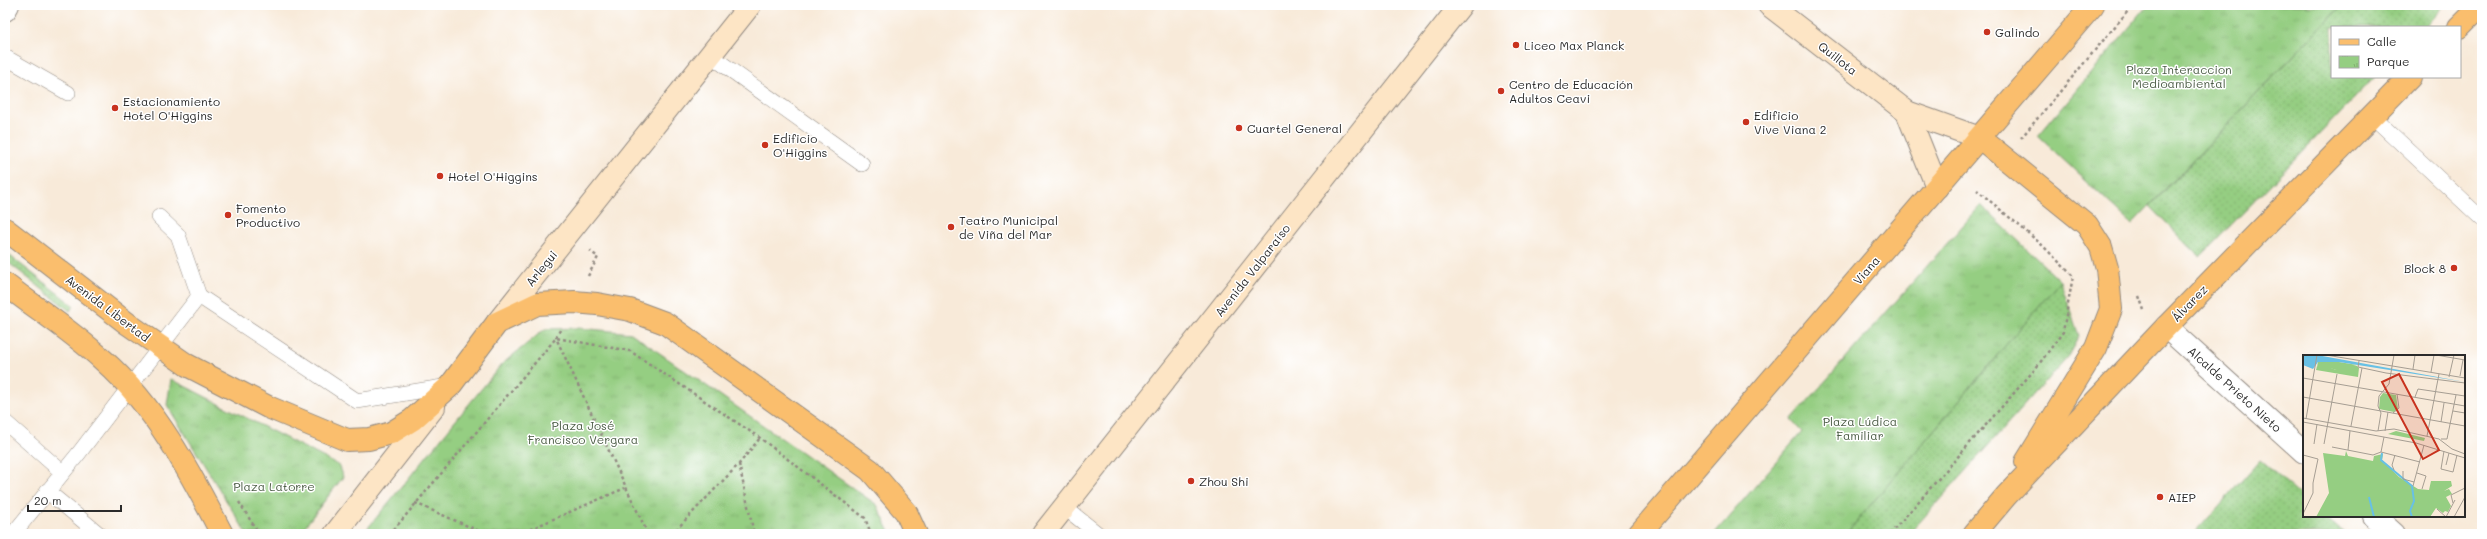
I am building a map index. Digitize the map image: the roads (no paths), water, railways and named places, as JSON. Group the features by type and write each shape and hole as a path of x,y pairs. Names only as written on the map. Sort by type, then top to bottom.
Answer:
{"main road":[{"name":"Arlegui","path":"335,534 497,323 750,5"},
{"name":"Avenida Valparaíso","path":"1043,534 1461,5"},
{"name":"Quillota","path":"1769,5 1907,112 1980,138"},
{"name":"Viana","path":"1639,534 2093,5"},
{"path":"2460,26 2481,5"},
{"name":"Álvarez","path":"1974,534 2006,496 2166,327 2409,78"},
{"path":"1907,112 1937,187"},
{"path":"1980,138 2087,225 2101,247 2108,268 2111,309 2096,348 2006,496"},
{"name":"Avenida Libertad","path":"5,229 158,347"},
{"path":"5,284 103,360 129,386 181,456 222,534"},
{"path":"497,323 537,304 574,302 630,310 665,323 870,470 906,512 916,534"},
{"path":"158,347 187,365 268,407 347,440 369,439 391,433 412,420 450,386"}],"street":[{"path":"5,10 8,5"},
{"name":"Alcalde Prieto Nieto","path":"2166,327 2303,451"},
{"path":"2375,517 2394,534"}],"lane":[{"path":"710,55 862,164"},
{"path":"5,57 68,93"},
{"path":"2372,116 2482,219"},
{"path":"159,217 178,235 199,296 357,401 450,386"},
{"path":"158,347 199,296"},
{"name":"Avenida Libertad","path":"13,534 158,347"},
{"path":"5,422 62,472"},
{"path":"47,491 99,534"},
{"path":"1064,507 1098,534"}],"place":[{"name":"Galindo","path":"1987,32"},
{"name":"Liceo Max Planck","path":"1516,45"},
{"name":"Centro de Educación Adultos Ceavi","path":"1501,91"},
{"name":"Estacionamiento Hotel O'Higgins","path":"115,108"},
{"name":"Edificio Vive Viana 2","path":"1746,122"},
{"name":"Cuartel General","path":"1239,128"},
{"name":"Edificio O'Higgins","path":"765,145"},
{"name":"Hotel O'Higgins","path":"440,176"},
{"name":"Fomento Productivo","path":"228,215"},
{"name":"Teatro Municipal de Viña del Mar","path":"951,227"},
{"name":"Block 8","path":"2454,268"},
{"name":"Zhou Shi","path":"1191,481"},
{"name":"AIEP","path":"2160,497"}],"park label":[{"name":"Plaza Interaccion Medioambiental","path":"2179,76"},
{"name":"Plaza Lúdica Familiar","path":"1860,428"},
{"name":"Plaza José Francisco Vergara","path":"583,432"},
{"name":"Plaza Latorre","path":"274,486"}]}
